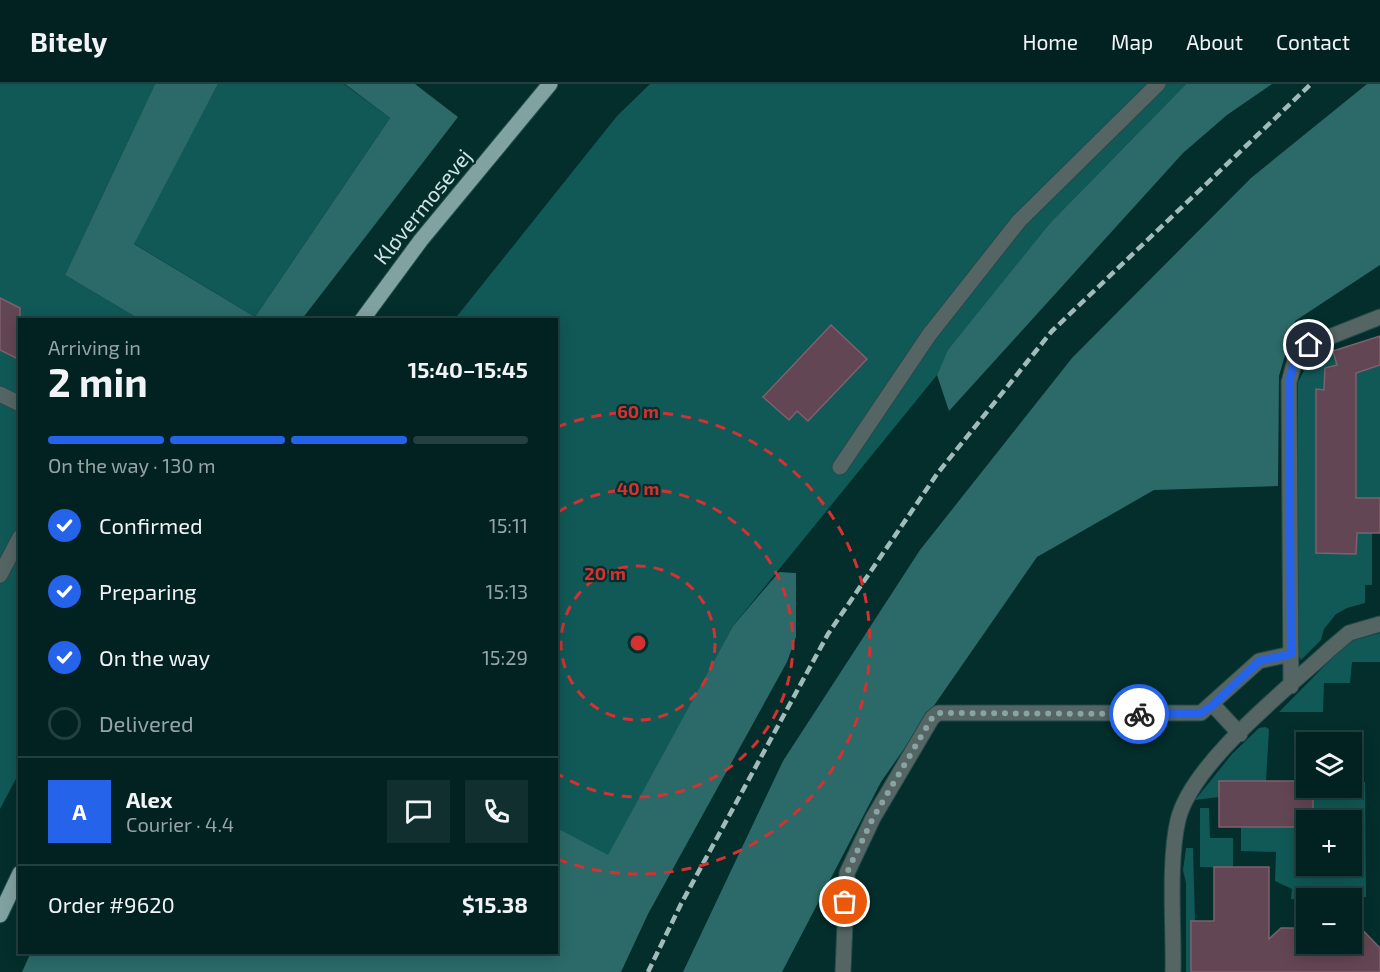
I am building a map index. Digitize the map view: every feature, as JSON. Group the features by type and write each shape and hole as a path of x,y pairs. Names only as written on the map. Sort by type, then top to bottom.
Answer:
{"main road":[{"name":"Kløvermosevej","path":"363,318 421,240 550,84"},
{"name":"Kløvermosevej","path":"519,124 563,84"},
{"path":"0,915 18,877"}],"street":[{"path":"840,467 929,335 1019,221 1158,84"},
{"path":"1291,686 1289,382 1295,360 1309,345 1380,317"},
{"path":"0,394 18,403"},
{"path":"0,575 18,541"},
{"path":"1173,972 1173,881 1178,821 1187,797 1205,768 1349,633 1380,624"},
{"path":"843,972 847,873 873,818 932,718 938,713 1194,714 1213,705 1259,661 1291,654"},
{"path":"1213,705 1240,734"}],"shaded area":[{"path":"0,84 155,84 65,275 137,318 18,318 18,775 0,809"},
{"path":"155,84 218,84 134,244 255,317 390,118 345,84 415,84 458,117 303,318 137,318 65,275"},
{"path":"218,84 344,84 390,118 255,317 133,243"},
{"path":"650,84 1186,84 1050,223 949,350 937,375 733,626 608,856 558,829 558,318 456,318 617,116"},
{"path":"1186,84 1272,84 1227,115 1183,153 949,411 937,375 948,350 1050,223"},
{"path":"1367,84 1380,84 1380,265 1295,321 1279,376 1278,486 1154,490 1037,557 881,782 782,972 683,972 783,761 920,550 1072,358 1251,178"},
{"path":"1331,347 1337,365 1325,368 1324,390 1316,390 1316,553 1356,554 1357,524 1372,525 1372,585 1365,585 1365,603 1336,614 1324,629 1321,640 1301,660 1298,655 1298,382 1310,359"},
{"path":"1380,365 1380,498 1356,498 1341,378"},
{"path":"779,572 796,573 796,637 787,662 648,914 621,972 22,972 30,954 558,954 558,829 608,855 733,626"},
{"path":"1380,633 1380,662 1352,662 1350,683 1324,683 1323,712 1279,712 1343,647 1354,640"},
{"path":"1259,728 1269,729 1266,781 1219,781 1219,797 1195,800 1232,754"},
{"path":"1362,782 1365,782 1366,897 1362,897 1362,888 1296,888 1296,899 1291,899 1292,889 1275,881 1276,852 1241,851 1241,827 1296,827 1296,876 1362,876 1362,810 1313,810 1313,798 1362,798"},
{"path":"1200,808 1209,808 1210,838 1233,838 1233,868 1200,867"},
{"path":"1186,848 1193,848 1195,921 1191,921 1191,972 1186,972 1186,883 1183,870"}],"building":[{"path":"0,298 20,308 18,359 0,350"},
{"path":"831,325 867,359 808,421 797,411 789,420 763,397"},
{"path":"1380,336 1380,365 1356,373 1356,498 1380,498 1380,533 1357,533 1356,554 1316,553 1316,389 1324,390 1325,368 1337,365 1333,351"},
{"path":"1219,781 1296,781 1296,798 1313,798 1313,810 1296,810 1296,827 1219,827"},
{"path":"1214,867 1269,867 1269,939 1281,928 1296,928 1296,954 1362,954 1362,929 1380,948 1380,972 1191,972 1191,921 1214,921"}],"railway":[{"path":"648,972 681,904 828,634 937,474 1052,331 1311,84"}],"way so far":[{"path":"845,902 847,873 873,818 932,718 938,713 946,711 1139,714"}],"route":[{"path":"1139,714 1201,713 1208,710 1259,661 1271,656 1291,654 1289,382 1295,360 1309,345"}]}
